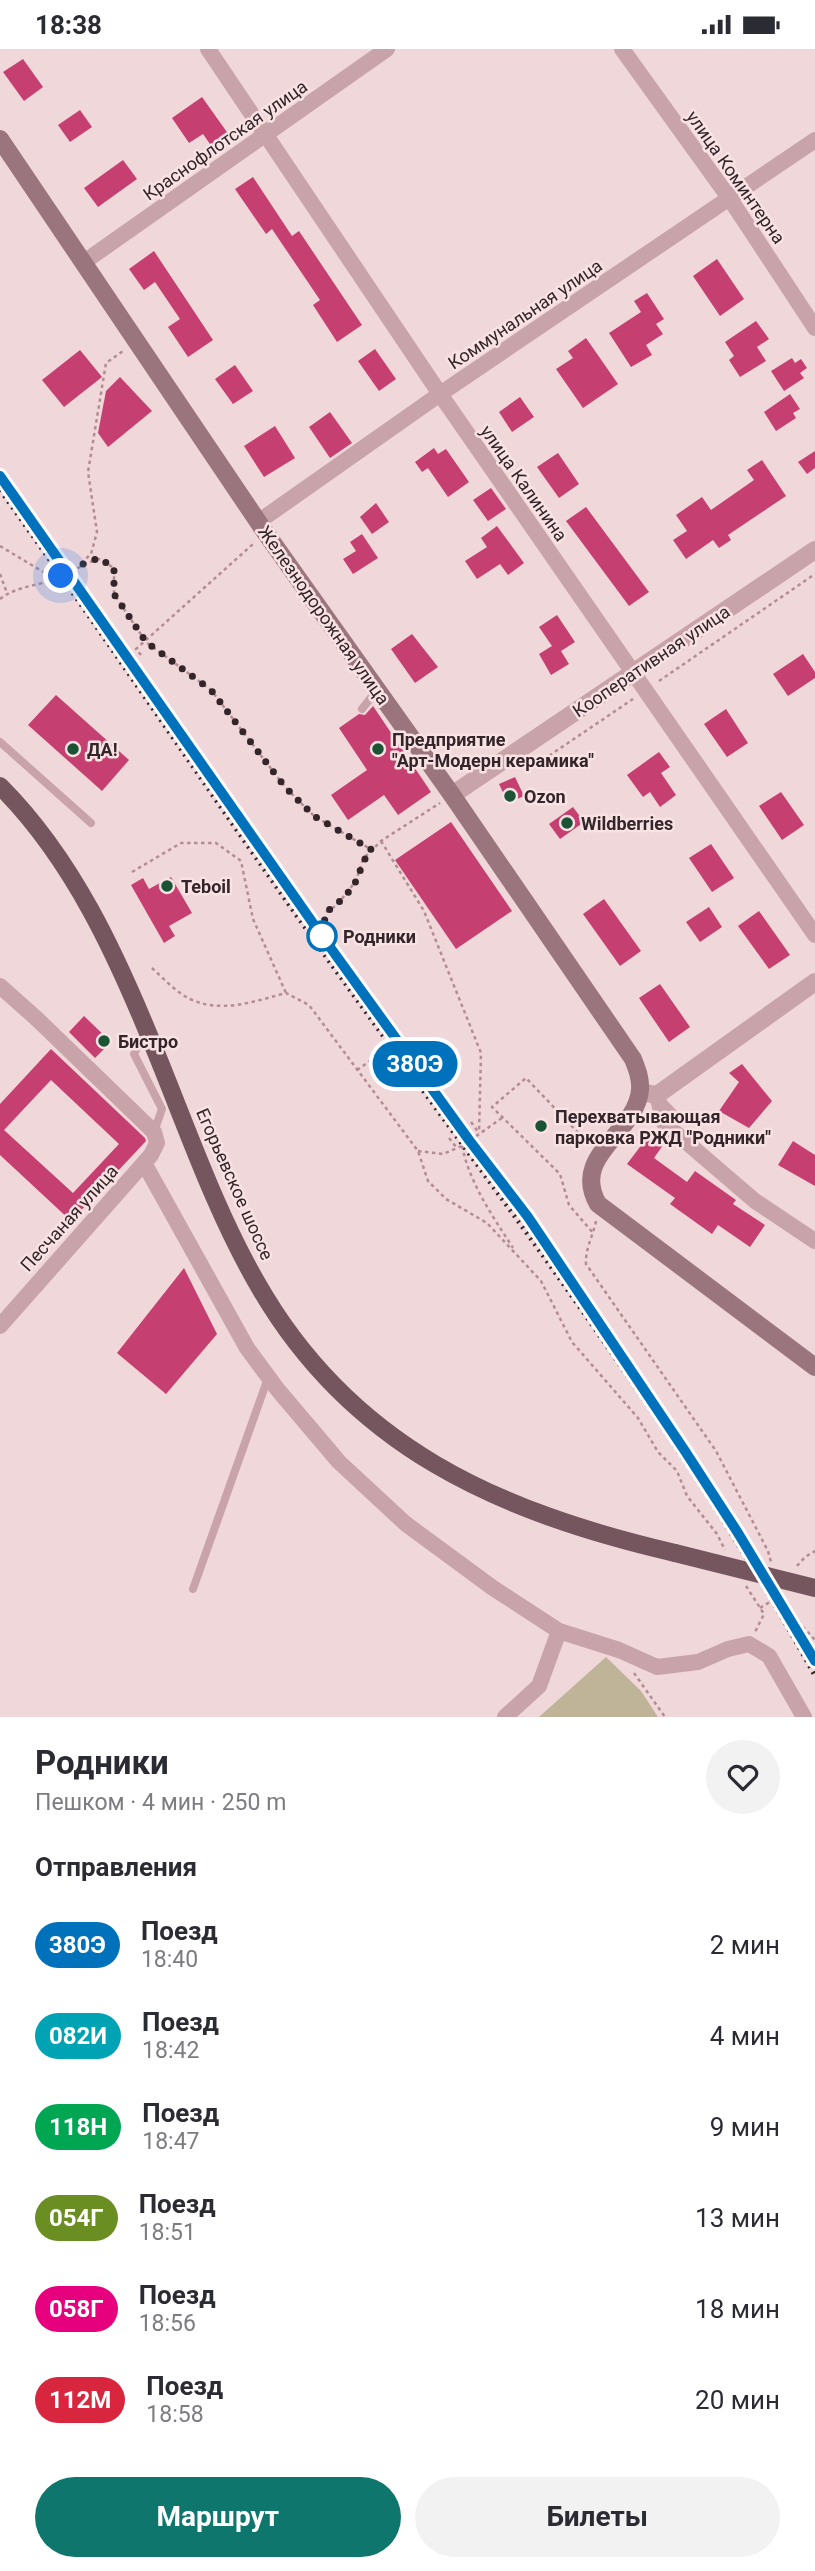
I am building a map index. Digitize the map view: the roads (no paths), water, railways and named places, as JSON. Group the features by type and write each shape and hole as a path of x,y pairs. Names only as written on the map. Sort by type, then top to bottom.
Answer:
{"main road":[{"name":"Железнодорожная улица","path":"0,139 262,527 452,795 633,1059 649,1094"},
{"name":"Егорьевское шоссе","path":"0,786 28,816 72,878 120,969 217,1202 258,1286 297,1343 338,1389 412,1450 487,1493 558,1522 815,1588"},
{"path":"649,1094 632,1111 592,1169 589,1180 592,1194 598,1204 815,1367"}],"street":[{"name":"улица Калинина","path":"208,49 440,394 815,935"},
{"name":"Краснофлотская улица","path":"84,262 387,49"},
{"name":"улица Коминтерна","path":"622,49 730,199 815,328"},
{"name":"Коммунальная улица","path":"262,527 440,394 815,140"},
{"name":"Кооперативная улица","path":"452,795 815,550"},
{"path":"649,1094 815,982"},
{"path":"0,986 154,1132"},
{"name":"Железнодорожная улица","path":"649,1094 664,1123 755,1201 815,1241"},
{"name":"Песчаная улица","path":"2,1321 144,1163 157,1143 154,1132"},
{"path":"144,1163 247,1348 268,1377 339,1462 406,1524 493,1588 559,1631 618,1650 657,1667 698,1662 728,1649 749,1644 769,1656 804,1717"},
{"path":"505,1717 539,1686 559,1631"}],"lane":[{"path":"362,709 376,691"},
{"path":"0,742 91,823"},
{"path":"147,1029 134,1054 162,1109 154,1132"},
{"path":"649,1094 678,1118"},
{"path":"193,1589 268,1377"}],"railway":[{"path":"0,476 14,496"},
{"path":"0,490 312,937 596,1331 711,1501 815,1676"},
{"path":"477,1150 528,1217 583,1298"}],"train":[{"name":"380Э","path":"0,476 322,936 528,1217 685,1451 815,1661"}],"place":[{"name":"ДА!","path":"73,749"},
{"name":"Предприятие \"Арт-Модерн керамика\"","path":"378,749"},
{"name":"Ozon","path":"510,796"},
{"name":"Wildberries","path":"567,823"},
{"name":"Teboil","path":"167,886"},
{"name":"Родники","path":"322,936"},
{"name":"Бистро","path":"104,1041"},
{"name":"Перехватывающая парковка РЖД \"Родники\"","path":"541,1126"}]}
